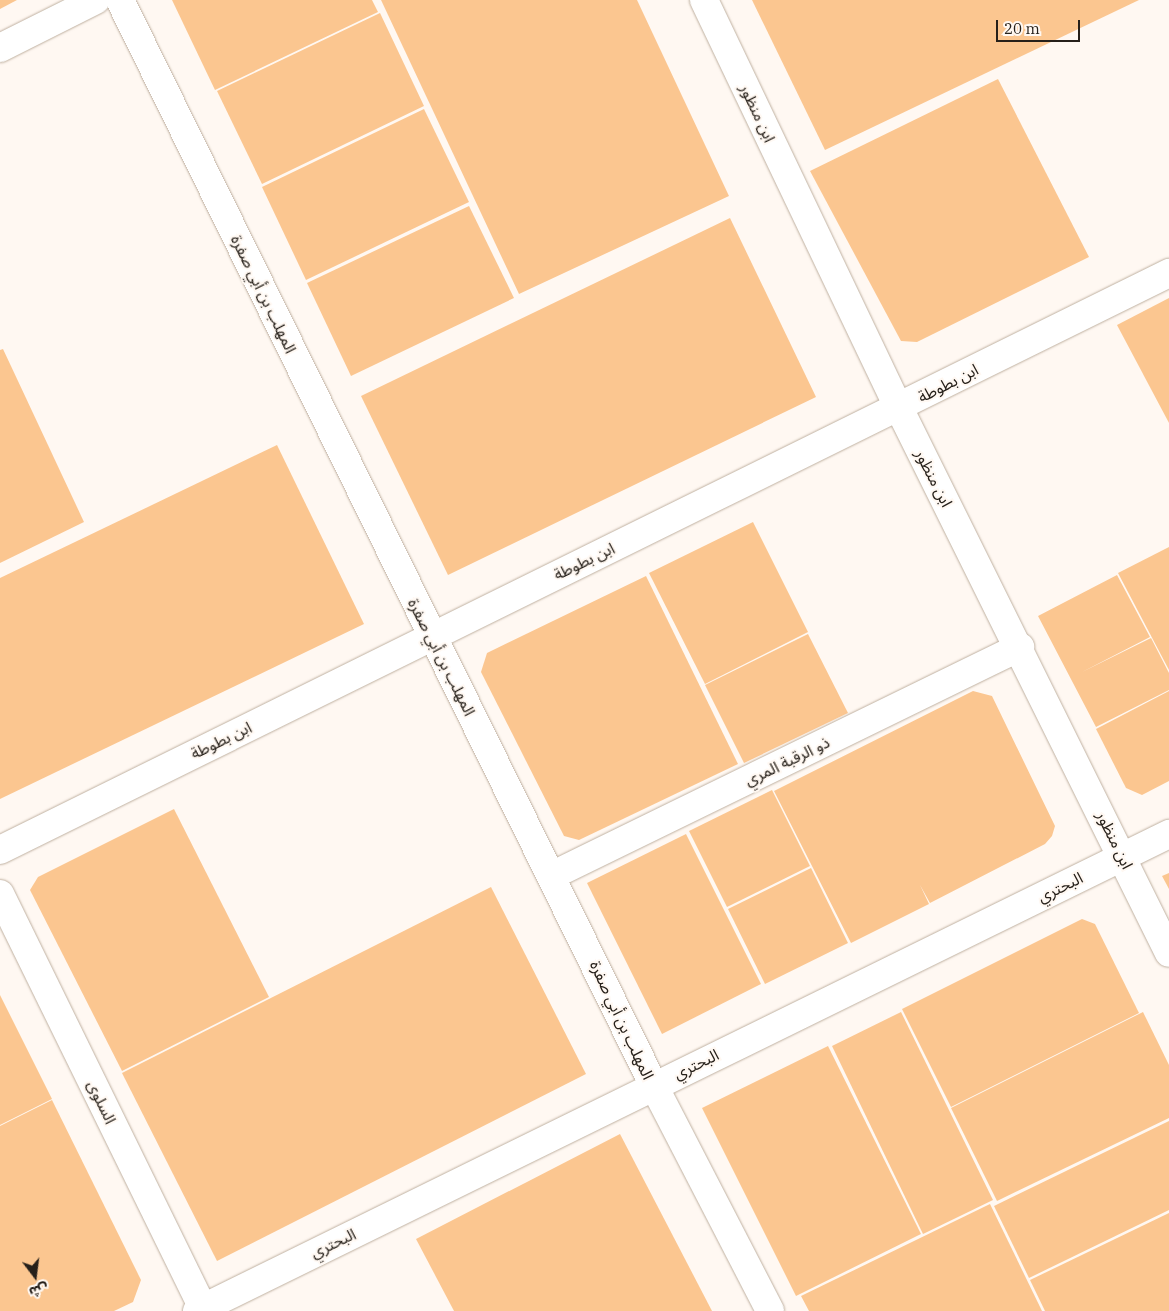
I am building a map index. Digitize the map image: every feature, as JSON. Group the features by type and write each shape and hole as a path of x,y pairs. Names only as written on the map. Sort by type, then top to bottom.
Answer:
{"street":[{"path":"0,48 96,0"},
{"name":"المهلب بن أبي صفرة","path":"120,0 430,635 553,875 653,1084 770,1311"},
{"name":"ابن منظور","path":"704,0 898,408 1020,647 1169,954"},
{"name":"ابن بطوطة","path":"0,850 430,635 898,408 1169,273"},
{"name":"ذو الرقبة المري","path":"553,875 1020,647"},
{"name":"البحتري","path":"201,1310 653,1084 1169,834"},
{"name":"السلوى","path":"0,894 201,1310"}],"building":[{"path":"0,0 17,0 0,9"},
{"path":"172,0 372,0 378,12 215,90"},
{"path":"381,0 637,0 729,196 519,294"},
{"path":"752,0 1139,0 825,150"},
{"path":"380,13 424,106 262,184 217,91"},
{"path":"998,79 1089,257 917,342 901,341 810,171"},
{"path":"424,109 469,202 306,280 262,187"},
{"path":"469,206 514,298 351,376 307,283"},
{"path":"730,218 816,397 448,575 361,396"},
{"path":"1169,298 1169,423 1117,325"},
{"path":"3,349 84,522 0,563 0,350"},
{"path":"277,445 364,624 0,799 0,578"},
{"path":"753,522 808,632 705,684 649,573"},
{"path":"1169,547 1169,670 1118,573"},
{"path":"1117,575 1150,637 1082,672 1151,638 1169,673 1169,690 1096,727 1038,616"},
{"path":"646,576 738,764 579,840 564,836 481,672 487,653"},
{"path":"808,634 848,713 744,763 705,685"},
{"path":"973,691 992,696 1055,826 1052,836 1045,844 930,903 920,885 929,904 851,943 774,791"},
{"path":"1169,691 1169,781 1142,795 1126,788 1096,729"},
{"path":"772,790 810,866 727,907 689,831"},
{"path":"174,809 269,997 122,1071 30,890 38,877"},
{"path":"686,834 761,984 662,1034 587,883"},
{"path":"811,868 848,943 765,984 728,909"},
{"path":"1169,873 1169,889 1162,876"},
{"path":"491,887 586,1074 217,1261 122,1073"},
{"path":"1082,919 1095,924 1139,1013 951,1107 902,1009"},
{"path":"0,995 52,1099 0,1125"},
{"path":"901,1012 993,1200 923,1234 832,1046"},
{"path":"1143,1012 1169,1065 1169,1118 997,1201 951,1108"},
{"path":"828,1046 921,1234 796,1296 702,1108"},
{"path":"52,1100 141,1280 133,1302 114,1311 0,1311 0,1126"},
{"path":"1169,1121 1169,1210 1029,1278 994,1206"},
{"path":"620,1134 712,1311 454,1311 416,1239"},
{"path":"990,1204 1042,1311 809,1311 801,1296"},
{"path":"1169,1213 1169,1311 1045,1311 1030,1280"}]}
